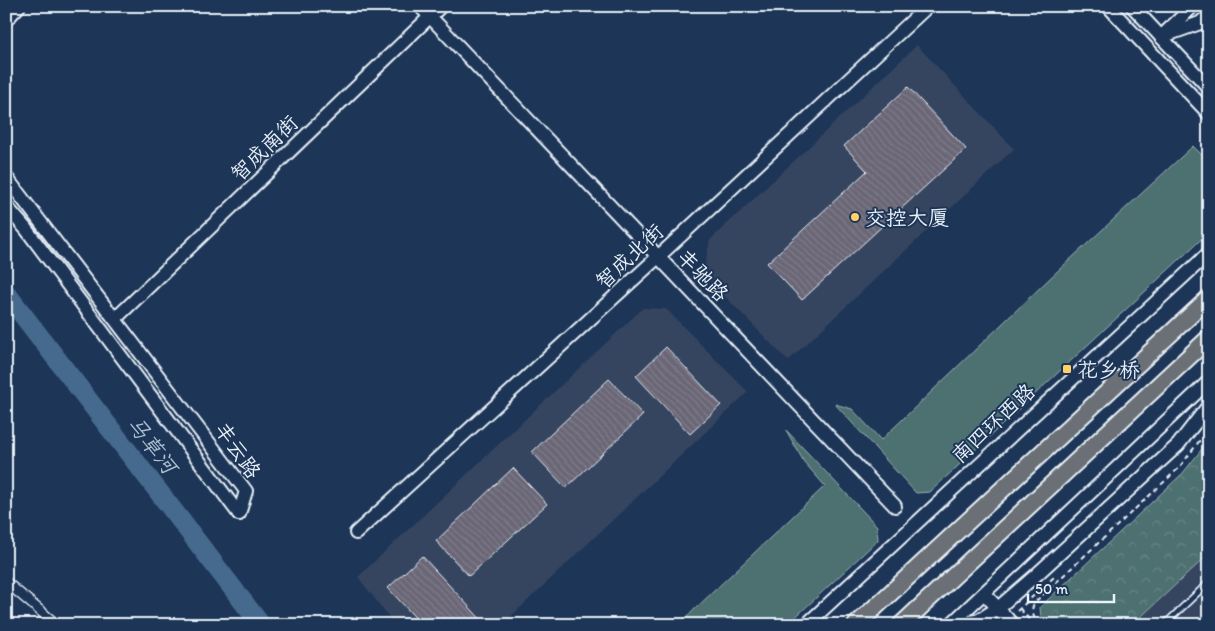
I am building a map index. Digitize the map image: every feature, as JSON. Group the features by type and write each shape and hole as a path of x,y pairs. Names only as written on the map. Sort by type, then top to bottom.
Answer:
{"highway":[{"path":"856,625 1209,298"},
{"path":"901,625 1209,338"}],"street":[{"path":"6,20 19,6"},
{"name":"丰驰路","path":"420,6 895,506"},
{"name":"智成南街","path":"115,319 441,6"},
{"name":"智成北街","path":"356,533 658,257 928,6"},
{"path":"1108,6 1209,114"},
{"path":"1132,6 1209,88"},
{"path":"1161,37 1193,6"},
{"path":"1161,37 1200,23 1209,15"},
{"name":"丰云路","path":"6,177 246,491 239,514 26,229 6,206"},
{"name":"南四环西路","path":"806,625 1209,253"},
{"path":"950,625 1209,381"},
{"path":"956,625 979,620 998,608 1035,576 1178,445 1209,405"},
{"path":"6,582 57,625"},
{"path":"984,594 1013,625"},
{"path":"979,620 992,625"}],"lane":[{"path":"1164,625 1209,582"}],"path":[{"path":"1040,625 1032,613 1032,607 1035,602 1180,468 1209,428"},
{"path":"1020,609 1034,625"}],"shaded area":[{"path":"917,45 1014,149 788,361 703,274 710,240"},
{"path":"643,308 666,309 748,392 502,625 395,625 358,577"},
{"path":"1209,554 1209,625 1132,625"}],"green space":[{"path":"1193,146 1209,162 1209,232 930,492 916,493 835,404 852,409 881,440 1049,279"},
{"path":"786,430 877,526 878,540 787,625 678,625 825,486 804,462"},
{"path":"1209,440 1209,554 1132,625 1047,625 1041,619 1040,607 1183,473"}],"building":[{"name":"交控大厦","path":"908,87 966,149 802,300 767,263 867,171 844,146"},
{"path":"666,347 721,405 690,434 636,376"},
{"path":"609,379 643,415 566,488 532,452"},
{"path":"513,468 547,504 469,576 436,541"},
{"path":"422,556 486,625 422,625 388,588"}],"waterway":[{"name":"马草河","path":"6,293 261,625"}],"place":[{"name":"交控大厦","path":"855,217"},
{"name":"花乡桥","path":"1067,369"}]}
